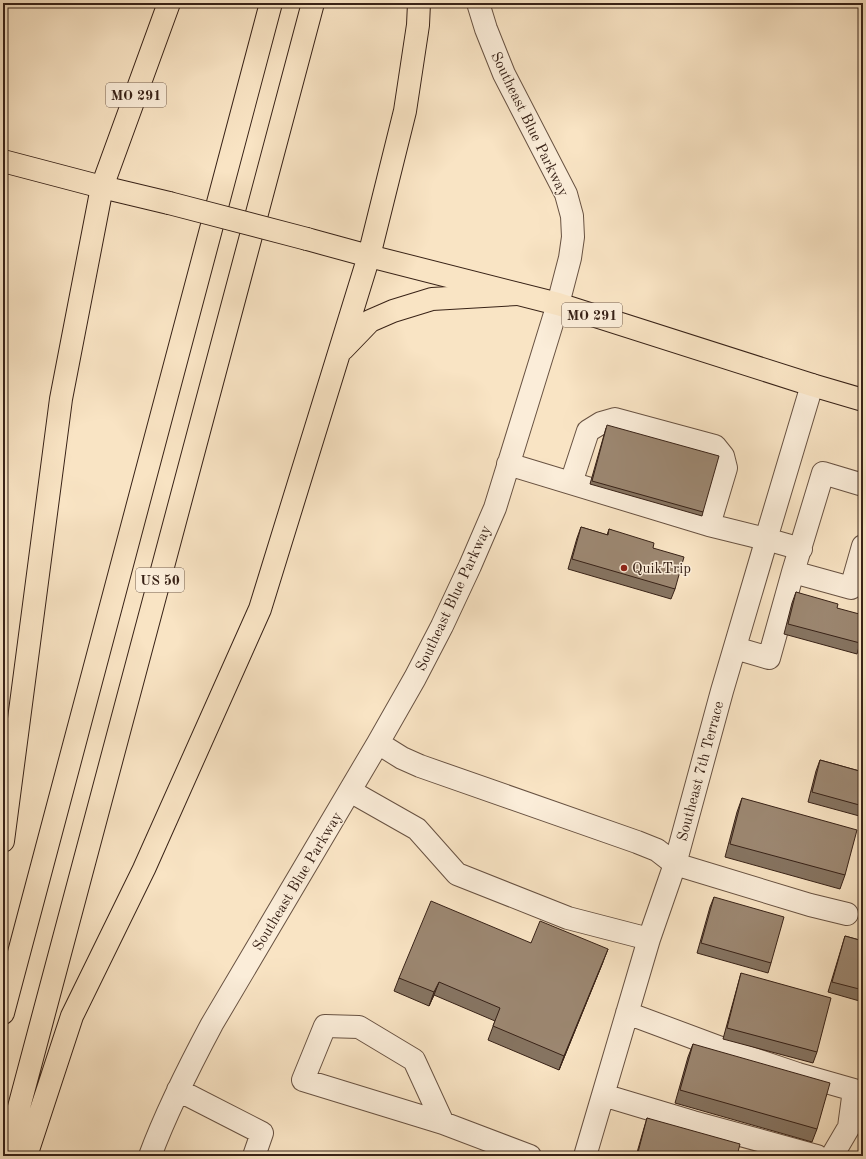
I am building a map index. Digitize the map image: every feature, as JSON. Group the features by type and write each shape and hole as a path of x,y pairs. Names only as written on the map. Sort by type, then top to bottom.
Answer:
{"main road":[{"name":"MO 291","path":"102,187 169,3"},
{"name":"US 50","path":"3,1013 271,3"},
{"name":"US 50","path":"6,1156 313,3"},
{"path":"26,1156 72,1016 144,869 260,609 369,256 405,111 418,25 419,3"},
{"path":"3,161 307,238 369,256"},
{"path":"3,841 60,400 102,187"},
{"name":"MO 291","path":"369,256 558,304 863,400"},
{"path":"339,353 370,321 393,311 432,298 517,294"}],"street":[{"name":"Southeast Blue Parkway","path":"150,1156 178,1090 212,1024 378,743 415,678 442,626 495,508 558,304 570,258 573,237 572,216 566,194 504,74 486,29 478,3"},
{"name":"Southeast 7th Terrace","path":"588,1155 603,1095 649,939 675,864 766,539 812,385"},
{"path":"571,483 588,431 601,423 615,419 715,446 723,456 726,468 709,525"},
{"path":"508,464 709,525 801,549"},
{"path":"735,648 769,658 823,473 863,485"},
{"path":"793,572 851,588 863,546"},
{"path":"378,743 402,758 420,766 657,850 675,864 810,905 847,914"},
{"path":"350,791 417,829 457,874 568,918 649,939"},
{"path":"627,1013 721,1048 798,1074 854,1090 849,1127 832,1156"},
{"path":"443,1123 414,1060 359,1028 325,1026 303,1080 443,1123 530,1156"},
{"path":"178,1090 262,1133 254,1156"},
{"path":"603,1095 817,1156"}],"building":[{"name":"QuikTrip","path":"607,425 719,456 703,512 592,481"},
{"name":"QuikTrip","path":"581,527 608,535 609,529 654,543 653,548 684,557 675,589 572,559"},
{"path":"796,592 838,604 837,608 863,615 863,634 860,643 788,624"},
{"path":"820,760 863,772 863,806 812,792"},
{"path":"742,798 857,830 845,875 730,844"},
{"path":"714,897 784,917 771,963 701,943"},
{"path":"431,901 531,943 540,921 608,949 564,1056 493,1026 500,1008 439,982 434,992 399,978"},
{"path":"845,936 863,941 863,990 832,982"},
{"path":"741,973 831,998 817,1052 727,1028"},
{"path":"693,1044 830,1083 817,1129 680,1090"},
{"path":"647,1118 740,1144 737,1156 637,1156"}],"place":[{"name":"QuikTrip","path":"624,568"}]}
